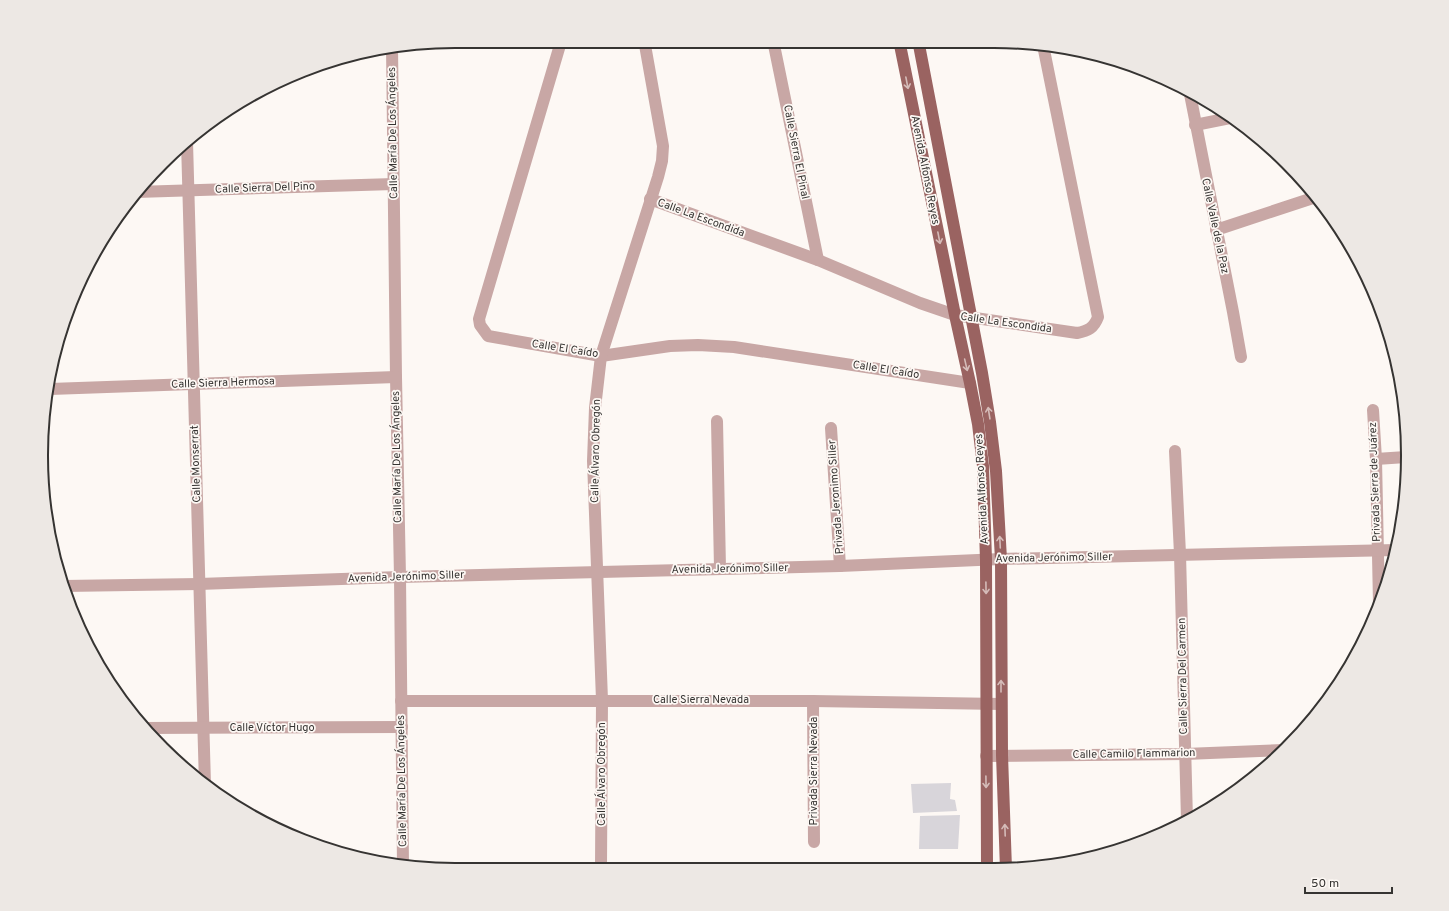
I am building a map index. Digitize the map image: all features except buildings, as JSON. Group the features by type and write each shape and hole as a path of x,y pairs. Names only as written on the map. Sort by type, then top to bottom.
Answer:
{"main road":[{"name":"Avenida Alfonso Reyes","path":"901,48 978,424 982,466 986,560 985,704 987,863"},
{"name":"Avenida Alfonso Reyes","path":"920,48 982,373 996,471 1001,559 1002,755 1006,863"}],"street":[{"name":"Calle El Caído","path":"559,48 479,319 480,325 488,336 601,356 670,346 698,345 734,347 970,383"},
{"name":"Calle Álvaro Obregón","path":"601,863 602,700 593,461 595,408 601,356 650,199 658,178 662,161 662,146 646,48"},
{"name":"Calle Sierra El Pinal","path":"775,48 818,260"},
{"name":"Calle La Escondida","path":"650,199 818,260 920,303 955,315 1077,333 1090,329 1095,325 1098,317 1044,51"},
{"name":"Calle María De Los Ángeles","path":"392,53 403,860"},
{"name":"Calle Valle de la Paz","path":"1191,100 1241,358"},
{"path":"1195,125 1223,119"},
{"name":"Calle Monserrat","path":"187,149 205,777"},
{"name":"Calle Sierra Del Pino","path":"145,192 394,184"},
{"path":"1216,230 1310,199"},
{"name":"Calle Sierra Hermosa","path":"54,389 396,377"},
{"name":"Privada Sierra de Juárez","path":"1373,410 1376,459 1378,588"},
{"path":"716,421 720,568"},
{"name":"Privada Jeronimo Siller","path":"831,428 840,566"},
{"name":"Calle Sierra Del Carmen","path":"1174,451 1180,554 1187,814"},
{"path":"1376,459 1401,457"},
{"name":"Avenida Jerónimo Siller","path":"70,586 199,584 400,577 597,573 1180,554 1390,550"},
{"name":"Calle Sierra Nevada","path":"401,701 813,701 1002,704"},
{"name":"Privada Sierra Nevada","path":"813,701 814,842"},
{"name":"Calle Víctor Hugo","path":"153,728 402,727"},
{"name":"Calle Camilo Flammarion","path":"986,756 1185,754 1275,750"}]}
